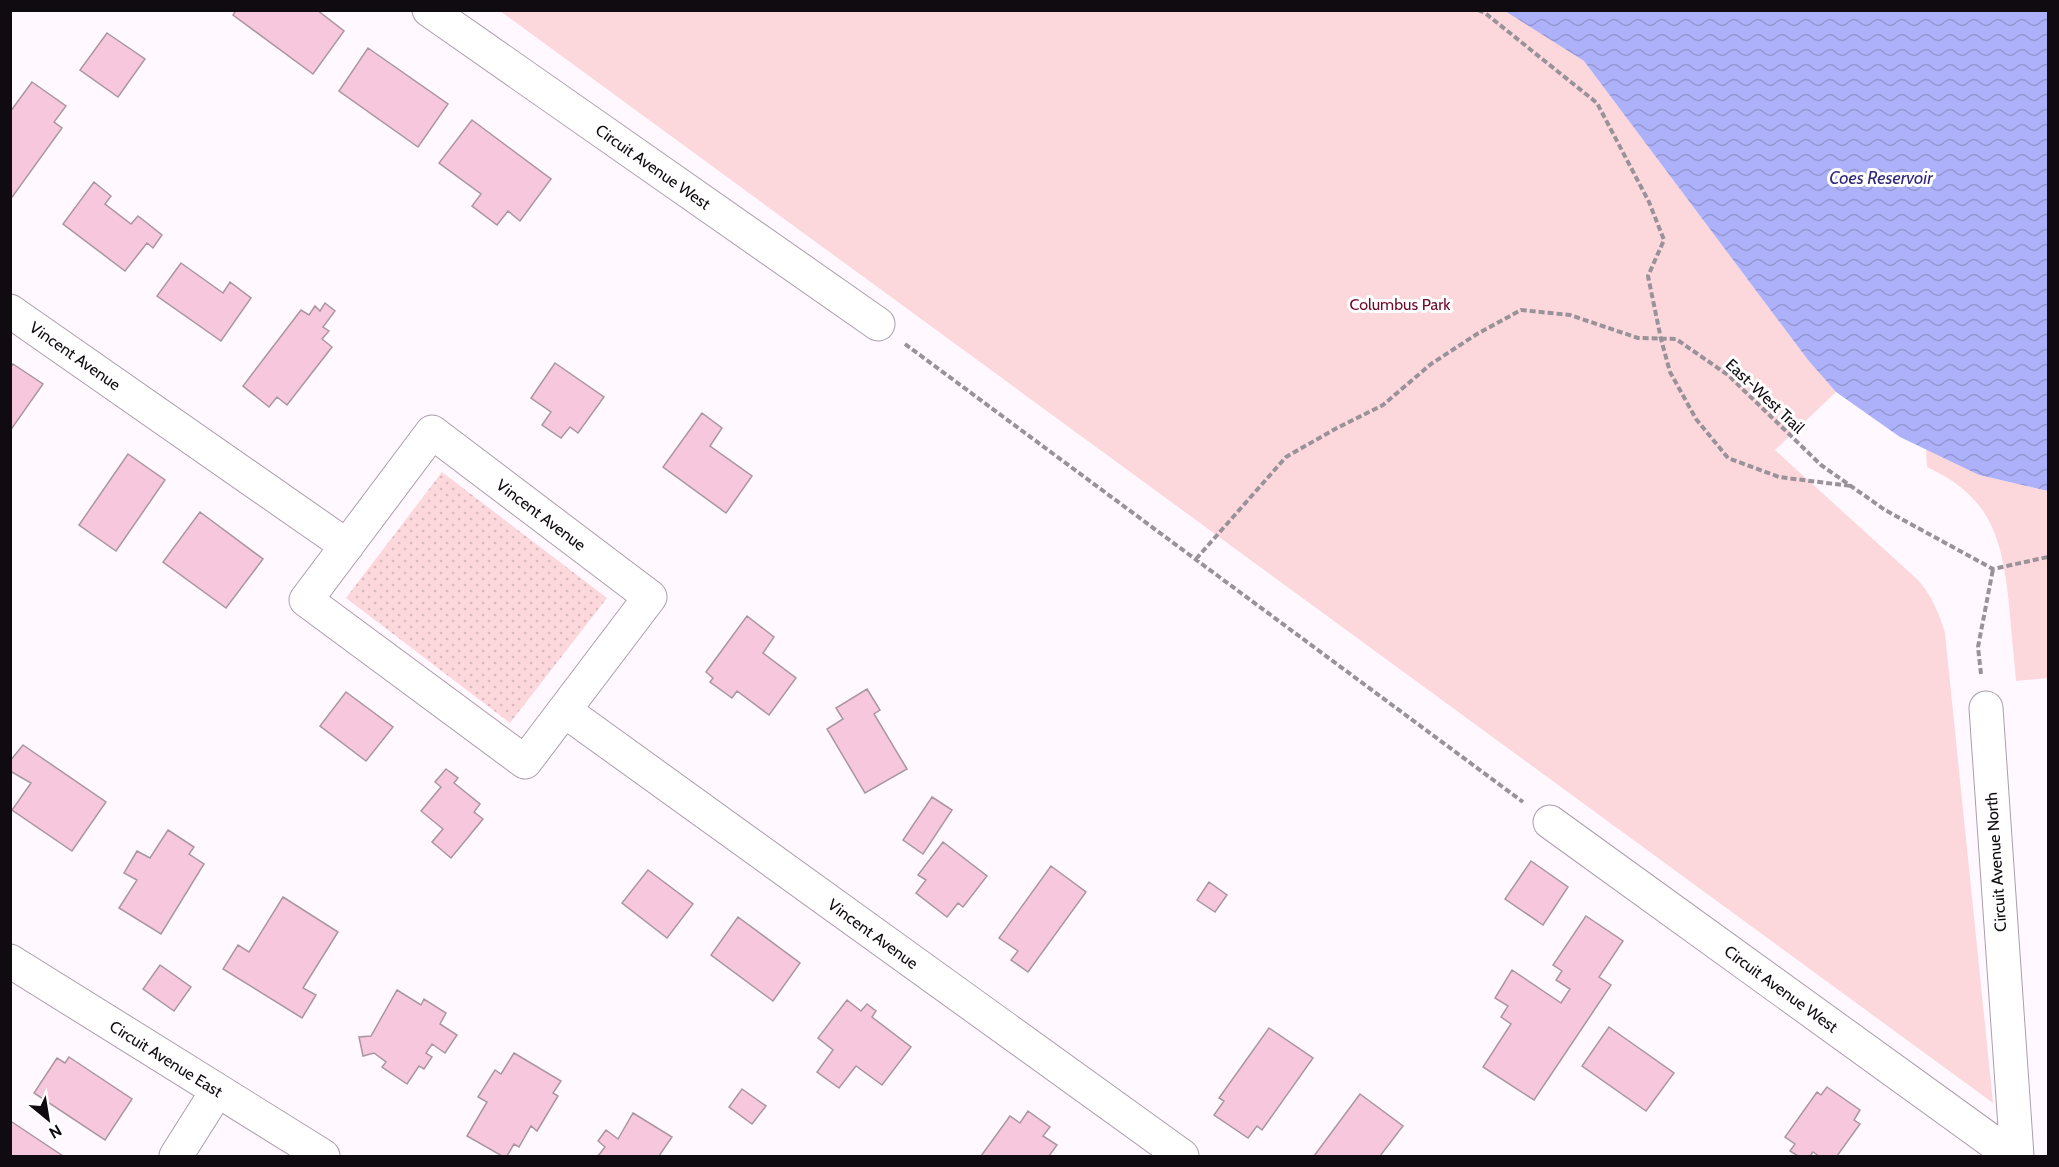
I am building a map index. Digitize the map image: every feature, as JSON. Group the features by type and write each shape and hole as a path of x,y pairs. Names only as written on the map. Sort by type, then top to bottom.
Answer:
{"street":[{"name":"Circuit Avenue West","path":"429,10 878,324"},
{"name":"Vincent Avenue","path":"10,311 347,546"},
{"name":"Vincent Avenue","path":"432,432 650,597 525,762 306,600 347,546 432,432"},
{"name":"Circuit Avenue North","path":"1986,708 2015,1156"},
{"name":"Vincent Avenue","path":"565,711 1182,1156"},
{"name":"Circuit Avenue West","path":"1550,822 2015,1156"},
{"name":"Circuit Avenue East","path":"10,962 323,1156"},
{"path":"176,1156 218,1091"}],"path":[{"path":"1478,10 1485,13 1597,103 1649,202 1664,240 1648,276 1670,372 1695,419 1728,458 1779,477 1852,486"},
{"name":"East-West Trail","path":"1196,560 1286,457 1383,405 1431,364 1521,309 1570,315 1638,338 1676,339 1728,375 1821,465 1885,510 1993,569"},
{"path":"878,324 1550,822"},
{"path":"1986,708 1978,647 1993,569 2049,557"}],"green space":[{"name":"Columbus Park","path":"1505,10 1584,61 1808,360 1836,392 1775,450 1918,580 1938,612 1945,633 1993,1103 500,11"},
{"path":"1926,449 1979,475 2048,491 2048,678 2016,681 2006,581 1997,540 1980,506 1949,479 1927,467"},
{"path":"442,472 607,598 510,723 346,598"}],"water":[{"name":"Coes Reservoir","path":"1505,11 2048,11 2048,491 1979,475 1900,437 1836,392 1808,360 1584,61"}],"building":[{"path":"236,10 317,10 344,31 313,74 233,15"},
{"path":"107,33 145,59 118,97 80,70"},
{"path":"368,48 448,104 418,147 339,91"},
{"path":"32,82 66,106 54,122 62,128 10,200 10,112"},
{"path":"472,120 551,179 520,221 508,211 497,225 472,206 481,194 439,163"},
{"path":"94,182 111,196 105,204 131,224 138,216 162,235 153,248 147,243 125,271 63,224"},
{"path":"181,263 223,293 230,282 251,298 221,341 157,296"},
{"path":"325,303 335,311 323,327 329,331 322,339 332,347 287,405 277,397 269,407 243,386 301,310 309,315 315,306 320,311"},
{"path":"555,363 604,397 578,433 570,427 561,438 542,425 551,412 531,398"},
{"path":"13,364 43,384 10,431 10,368"},
{"path":"702,413 722,428 710,446 752,476 726,513 663,467"},
{"path":"128,454 165,480 116,551 79,525"},
{"path":"200,512 263,559 226,608 163,562"},
{"path":"747,616 774,637 763,653 796,678 769,715 737,691 732,698 710,682 713,678 706,672"},
{"path":"867,689 880,710 874,714 907,769 865,793 827,729 843,719 836,708"},
{"path":"346,692 393,727 366,761 320,726"},
{"path":"23,745 106,802 72,851 12,810 31,783 10,771 10,761"},
{"path":"446,769 458,778 454,783 480,804 474,812 483,819 451,858 432,842 443,829 421,811 441,787 435,782"},
{"path":"932,797 952,810 923,854 903,840"},
{"path":"168,830 194,847 189,854 204,864 161,934 119,908 137,880 124,873 137,851 150,858"},
{"path":"943,842 987,876 963,907 958,903 947,917 916,893 926,880 918,875"},
{"path":"1531,861 1568,887 1543,925 1505,899"},
{"path":"1051,866 1086,892 1028,972 1011,960 1018,951 999,938"},
{"path":"648,870 693,904 667,938 622,903"},
{"path":"1209,882 1227,895 1215,912 1197,900"},
{"path":"283,897 338,932 303,988 316,995 302,1018 223,969 238,945 249,952"},
{"path":"1586,916 1623,941 1599,977 1611,985 1534,1100 1483,1067 1511,1024 1501,1017 1508,1006 1495,998 1512,970 1561,1003 1570,989 1556,980 1562,971 1553,965"},
{"path":"738,917 800,963 773,1001 711,955"},
{"path":"160,965 191,987 174,1011 143,989"},
{"path":"397,990 421,1005 424,999 446,1013 440,1024 457,1035 445,1053 432,1044 426,1053 432,1057 424,1069 419,1066 407,1084 382,1067 386,1062 374,1053 363,1056 359,1037 371,1036"},
{"path":"847,1000 861,1011 867,1004 876,1011 872,1017 911,1047 882,1085 856,1066 839,1088 817,1072 833,1050 818,1038"},
{"path":"1609,1027 1674,1073 1646,1111 1582,1066"},
{"path":"1269,1028 1313,1058 1262,1130 1257,1126 1248,1138 1214,1115 1224,1101 1219,1098"},
{"path":"514,1053 561,1081 553,1093 558,1096 537,1131 531,1126 519,1147 514,1144 507,1156 502,1156 467,1136 487,1102 478,1097 495,1070 501,1074"},
{"path":"69,1057 132,1099 105,1140 34,1093 57,1058 65,1063"},
{"path":"1827,1087 1860,1110 1854,1120 1860,1124 1837,1156 1819,1156 1813,1152 1810,1156 1798,1156 1790,1151 1795,1144 1785,1137 1817,1092 1821,1095"},
{"path":"742,1089 766,1106 752,1124 729,1107"},
{"path":"1360,1094 1403,1126 1380,1156 1314,1156"},
{"path":"1028,1111 1050,1127 1043,1136 1057,1145 1049,1156 981,1156 1010,1116 1020,1123"},
{"path":"633,1113 672,1137 659,1156 598,1156 605,1147 598,1141 606,1130 618,1139"},
{"path":"12,1122 63,1156 10,1156 10,1125"}]}
